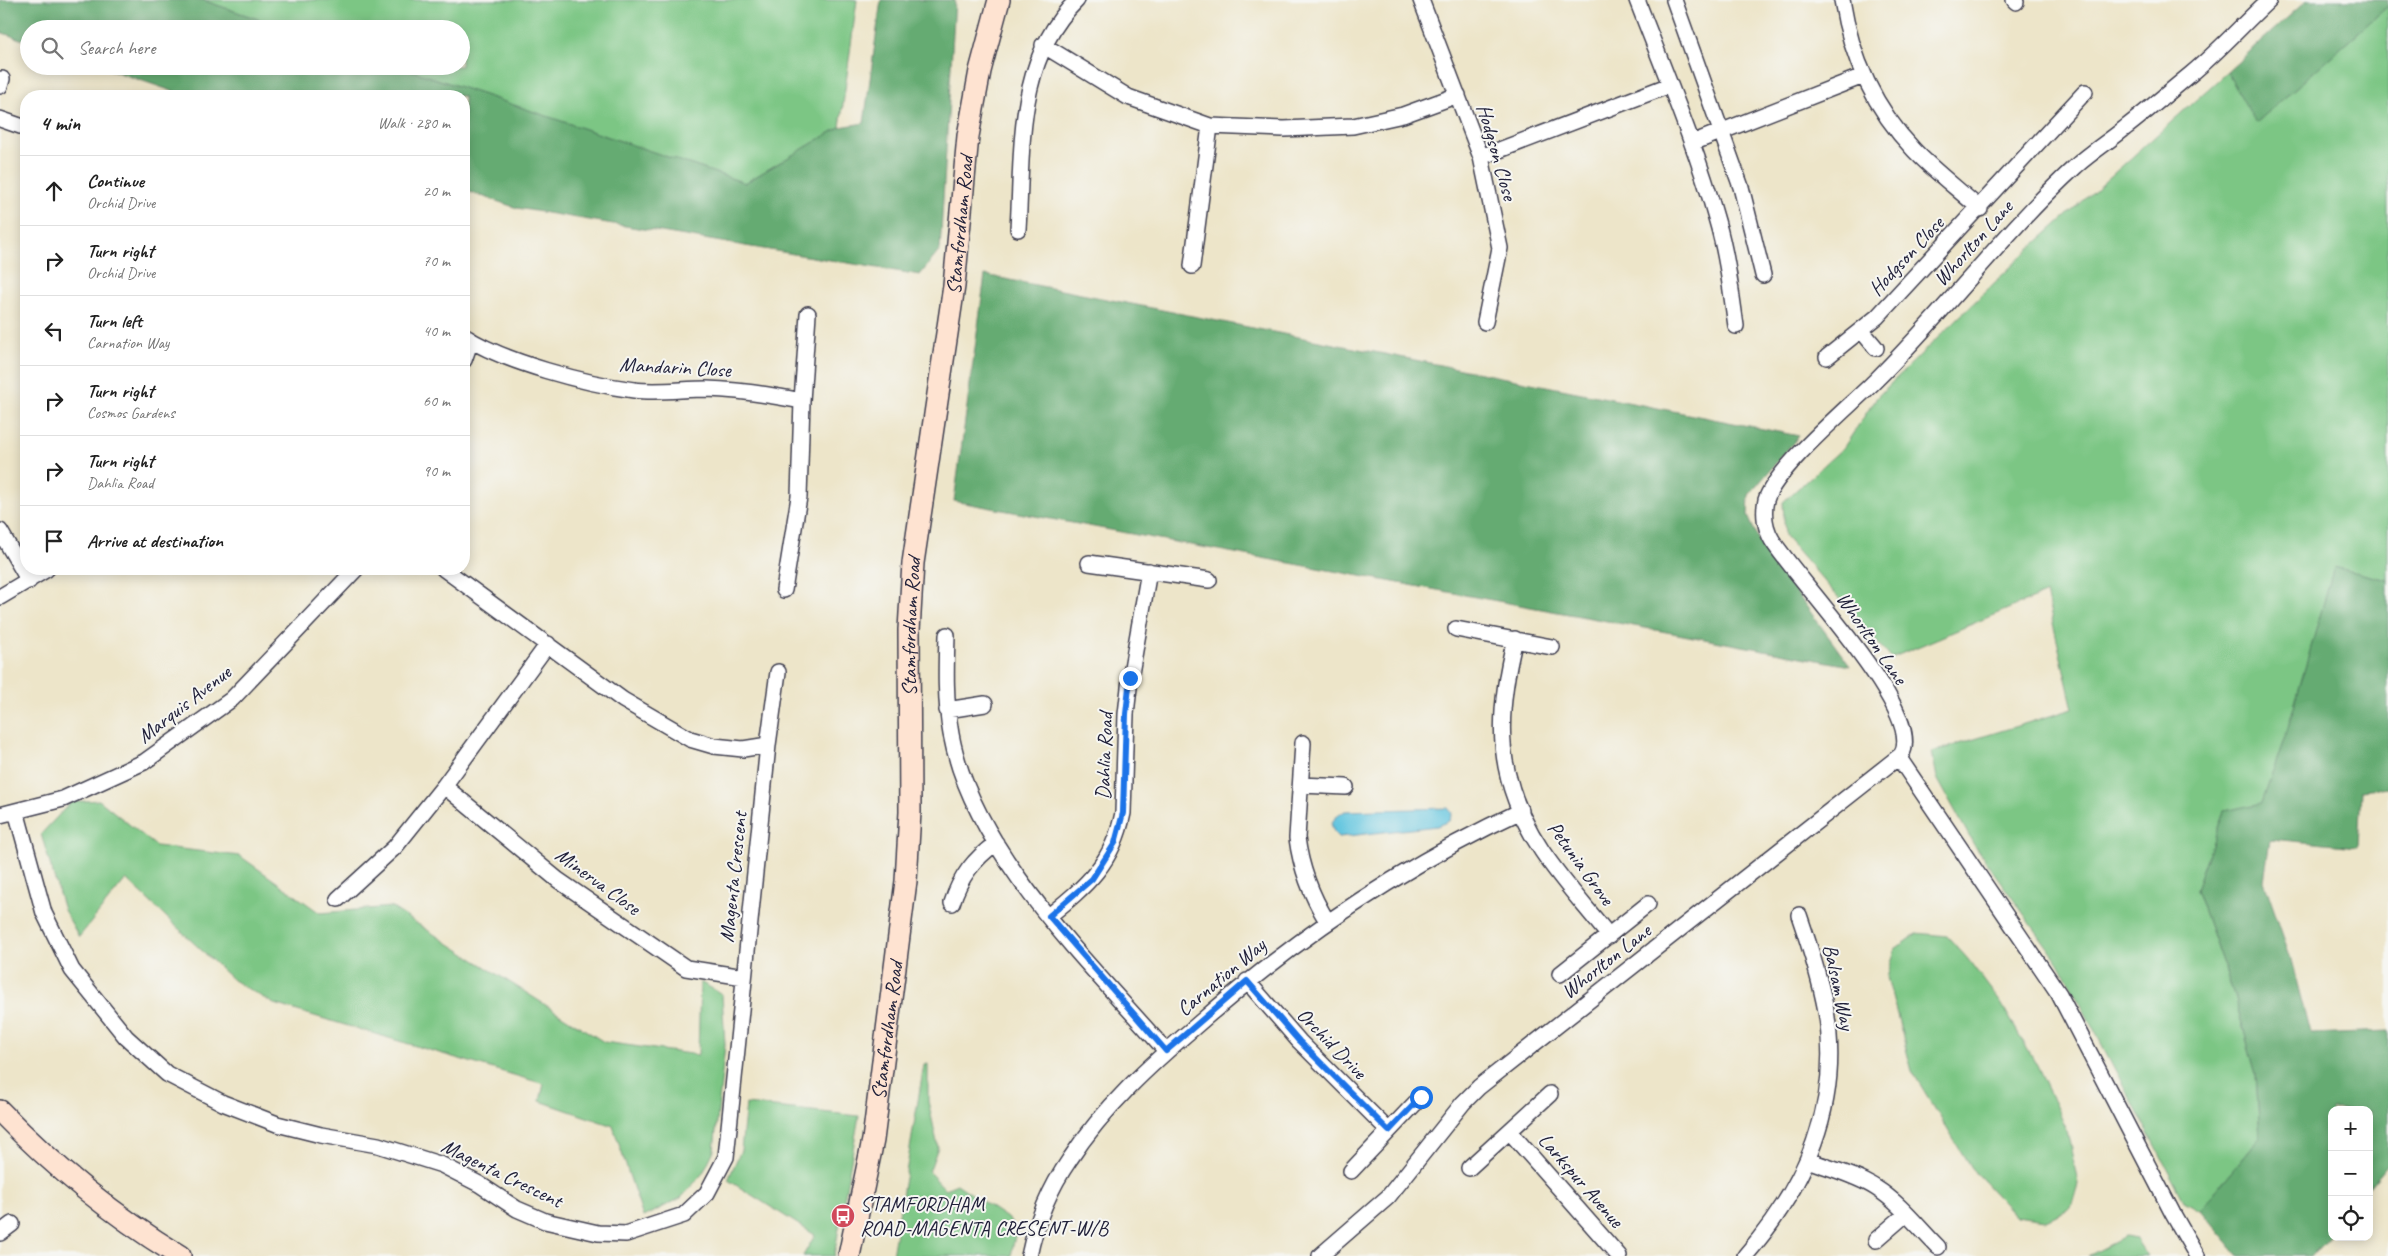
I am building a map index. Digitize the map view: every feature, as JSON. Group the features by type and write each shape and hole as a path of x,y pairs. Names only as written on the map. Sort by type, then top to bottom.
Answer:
{"main road":[{"name":"Stamfordham Road","path":"849,1256 874,1133 906,881 910,812 909,630 914,563 954,286 968,136 980,71 999,0"},
{"path":"0,1111 59,1167 99,1200 151,1238 180,1256"}],"street":[{"path":"1018,229 1027,96 1035,63 1056,24 1076,0"},
{"name":"Hodgson Close","path":"1421,0 1481,157 1500,248 1485,322"},
{"path":"1638,0 1692,142 1717,221 1727,264 1736,326"},
{"path":"1674,0 1741,187 1763,276"},
{"path":"1842,0 1863,76 1888,119 1914,150 1980,208"},
{"name":"Whorlton Lane","path":"1320,1256 1388,1197 1463,1103 1475,1091 1899,758 1906,746 1906,735 1890,700 1876,675 1772,539 1764,516 1767,499 1778,479 1808,446 1877,379 2053,188 2077,165 2195,71 2269,0"},
{"path":"1043,45 1128,98 1210,126 1284,129 1354,126 1403,115 1458,95"},
{"path":"1692,142 1863,76"},
{"path":"1481,157 1670,85"},
{"name":"Hodgson Close","path":"1827,357 1877,317 2082,103"},
{"path":"0,119 20,126"},
{"path":"1192,266 1210,126"},
{"path":"784,590 799,498 802,401 808,314"},
{"path":"1861,330 1876,348"},
{"name":"Mandarin Close","path":"470,339 514,359 566,376 635,390 709,389 773,395 802,401"},
{"path":"0,531 20,565"},
{"path":"1089,563 1209,580"},
{"name":"Dahlia Road","path":"1049,916 1092,879 1109,855 1118,836 1123,813 1125,730 1130,678 1150,571"},
{"path":"26,575 29,581"},
{"path":"0,597 38,575"},
{"name":"Marquis Avenue","path":"0,815 63,798 144,762 232,699 350,575"},
{"path":"452,575 623,700 690,740 714,746 743,749 768,745"},
{"path":"1456,629 1552,647"},
{"path":"947,635 947,710 951,735 968,789 996,843 1049,916 1166,1051"},
{"name":"Petunia Grove","path":"1515,639 1505,681 1502,726 1503,753 1508,778 1520,810 1543,853 1609,936"},
{"path":"338,899 395,848 444,786 548,644"},
{"name":"Magenta Crescent","path":"16,811 28,861 44,913 72,970 126,1037 167,1074 229,1106 277,1124 321,1135 378,1145 442,1165 538,1218 598,1233 626,1234 684,1215 707,1193 726,1157 768,745 778,672"},
{"path":"947,710 985,704"},
{"path":"1303,743 1297,838 1298,850 1306,881 1327,921"},
{"path":"1899,758 2059,994 2173,1214 2197,1256"},
{"path":"1301,785 1346,787"},
{"name":"Minerva Close","path":"444,786 558,880 686,968 744,977"},
{"name":"Carnation Way","path":"1029,1256 1047,1199 1069,1160 1093,1128 1166,1051 1247,981 1327,921 1420,863 1520,810"},
{"path":"952,903 967,871 984,852 996,843"},
{"name":"Petunia Grove","path":"1560,974 1648,904"},
{"name":"Balsam Way","path":"1745,1256 1785,1205 1808,1160 1821,1122 1826,1097 1829,1072 1829,1040 1826,1011 1819,977 1799,915"},
{"name":"Orchid Drive","path":"1247,981 1299,1041 1389,1131"},
{"name":"Larkspur Avenue","path":"1469,1168 1550,1094"},
{"path":"1351,1171 1421,1097"},
{"name":"Larkspur Avenue","path":"1510,1132 1619,1256"},
{"path":"1808,1160 1863,1181 1877,1189 1906,1214 1938,1247"},
{"path":"1876,1240 1906,1214"}],"green space":[{"path":"0,0 202,0 261,20 20,20 20,39 0,32"},
{"path":"202,0 857,0 840,127 745,183 425,75 470,75 470,20 261,20"},
{"path":"881,0 955,0 940,250 920,275 517,208 470,192 470,90 745,183 840,127 864,123"},
{"path":"2307,0 2388,0 2388,6 2256,123 2227,72"},
{"path":"2388,6 2388,580 2334,568 2287,731 2262,804 2224,811 2196,889 2234,995 2256,1074 2260,1137 2200,1210 2184,1201 2059,963 1974,845 1937,778 1932,752 2073,709 2046,593 1891,658 1785,536 1783,502 1844,447 1877,397 2026,252 2227,72 2257,122"},
{"path":"125,75 425,75 469,90 169,90"},
{"path":"985,275 1799,436 1749,495 1748,516 1760,543 1850,666 954,501"},
{"path":"2334,567 2388,580 2388,787 2361,790 2358,847 2270,839 2264,881 2290,956 2310,1034 2388,1031 2388,1164 2373,1182 2373,1106 2328,1106 2328,1238 2311,1256 2239,1256 2200,1210 2260,1137 2256,1074 2234,995 2196,889 2224,811 2262,803 2287,731"},
{"path":"99,800 156,846 240,856 320,913 391,907 604,1042 698,1055 700,982 722,994 725,1045 714,1150 703,1173 681,1198 643,1217 613,1126 540,1101 544,1084 274,1004 233,980 126,879 79,937 64,910 41,834 71,802"},
{"path":"1917,933 1947,936 1967,958 2001,1003 2037,1066 2067,1130 2078,1184 2071,1208 2046,1220 2016,1216 1971,1168 1912,1071 1887,977 1895,949"},
{"path":"928,1064 928,1101 938,1147 929,1172 945,1189 957,1184 1010,1220 1016,1231 1011,1256 892,1256 924,1065"},
{"path":"746,1104 859,1116 834,1256 803,1256 815,1235 728,1180 741,1150"},
{"path":"2125,1237 2137,1239 2148,1256 2088,1256"}],"water":[{"path":"1448,808 1452,813 1449,821 1437,826 1339,837 1332,826 1332,822 1345,811"}],"place":[{"name":"STAMFORDHAM ROAD-MAGENTA CRESENT-W/B","path":"843,1216"}],"route":[{"path":"1130,678 1124,746 1123,813 1115,843 1101,867 1084,888 1049,916 1166,1051 1247,981 1299,1041 1389,1131 1421,1097"}]}
